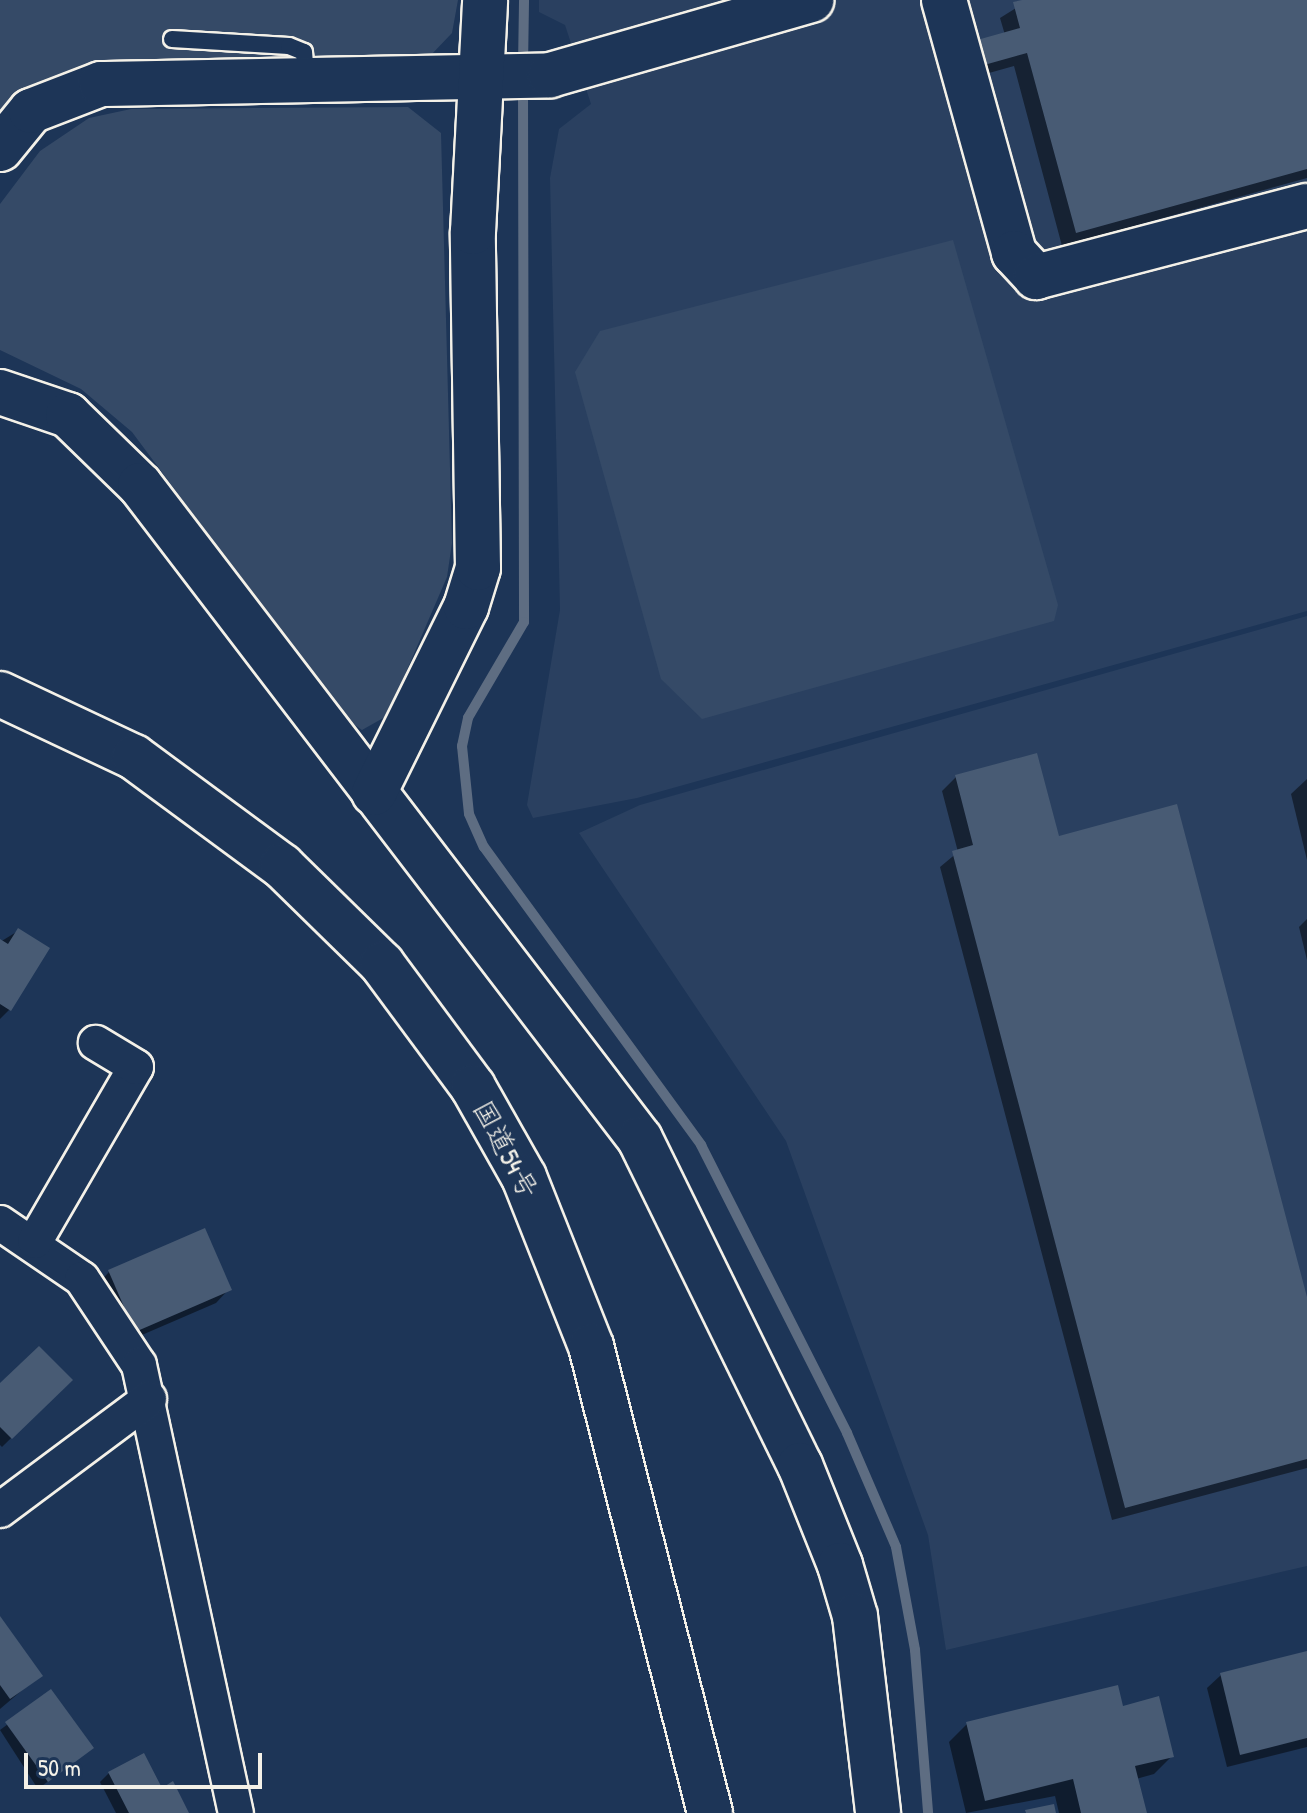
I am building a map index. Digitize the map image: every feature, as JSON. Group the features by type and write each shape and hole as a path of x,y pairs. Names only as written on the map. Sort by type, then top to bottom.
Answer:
{"main road":[{"path":"374,793 466,607 478,568 473,232 485,0"},
{"path":"0,149 31,111 101,84 482,81 550,75 811,0"},
{"path":"944,0 1014,253 1036,277 1307,206"},
{"path":"0,392 68,415 122,464 640,1139 800,1465 840,1565 855,1616 878,1813"},
{"name":"国道54号","path":"0,694 134,757 282,866 382,964 473,1087 530,1191 591,1346 710,1813"}],"street":[{"path":"35,1241 136,1067 96,1043"},
{"path":"0,1223 35,1241 102,1303 139,1365 149,1399 236,1813"},
{"path":"0,1510 149,1399"}],"lane":[{"path":"172,39 289,46 304,52 307,81"}],"shaded area":[{"path":"0,0 458,0 452,33 431,55 414,60 291,62 0,122"},
{"path":"539,0 1307,0 1307,611 637,798 533,818 527,805 560,610 550,178 559,129 591,104 565,25 539,12"},
{"path":"408,107 441,133 452,543 447,577 394,700 385,717 362,730 345,718 132,432 81,389 0,350 0,204 40,151 89,118 131,109"},
{"path":"953,240 1058,605 1054,621 702,719 661,679 575,372 600,331"},
{"path":"1307,616 1307,1566 946,1650 928,1535 786,1141 579,833 640,805"}],"building":[{"path":"1307,0 1307,169 1076,233 1027,53 977,67 970,42 1020,28 1013,2"},
{"path":"1037,753 1059,836 1177,804 1307,1297 1307,1459 1125,1508 952,851 973,845 955,775"},
{"path":"18,928 50,948 11,1011 0,1004 0,939 8,944"},
{"path":"205,1228 232,1290 135,1332 108,1270"},
{"path":"39,1346 73,1380 12,1439 0,1427 0,1383"},
{"path":"0,1616 43,1676 10,1699 0,1685"},
{"path":"1307,1651 1307,1738 1240,1755 1220,1673"},
{"path":"1118,1685 1123,1706 1159,1696 1174,1757 1135,1766 1147,1813 1081,1813 1073,1779 985,1801 966,1722"},
{"path":"51,1689 94,1748 48,1782 5,1722"},
{"path":"144,1753 162,1788 173,1781 189,1813 129,1813 108,1772"},
{"path":"1054,1804 1056,1813 1026,1813 1025,1810"}],"waterway":[{"path":"523,66 524,0"},
{"path":"523,86 524,622 468,718 462,746 469,814 484,847 701,1145 847,1433 896,1547 915,1650 928,1813"}]}
